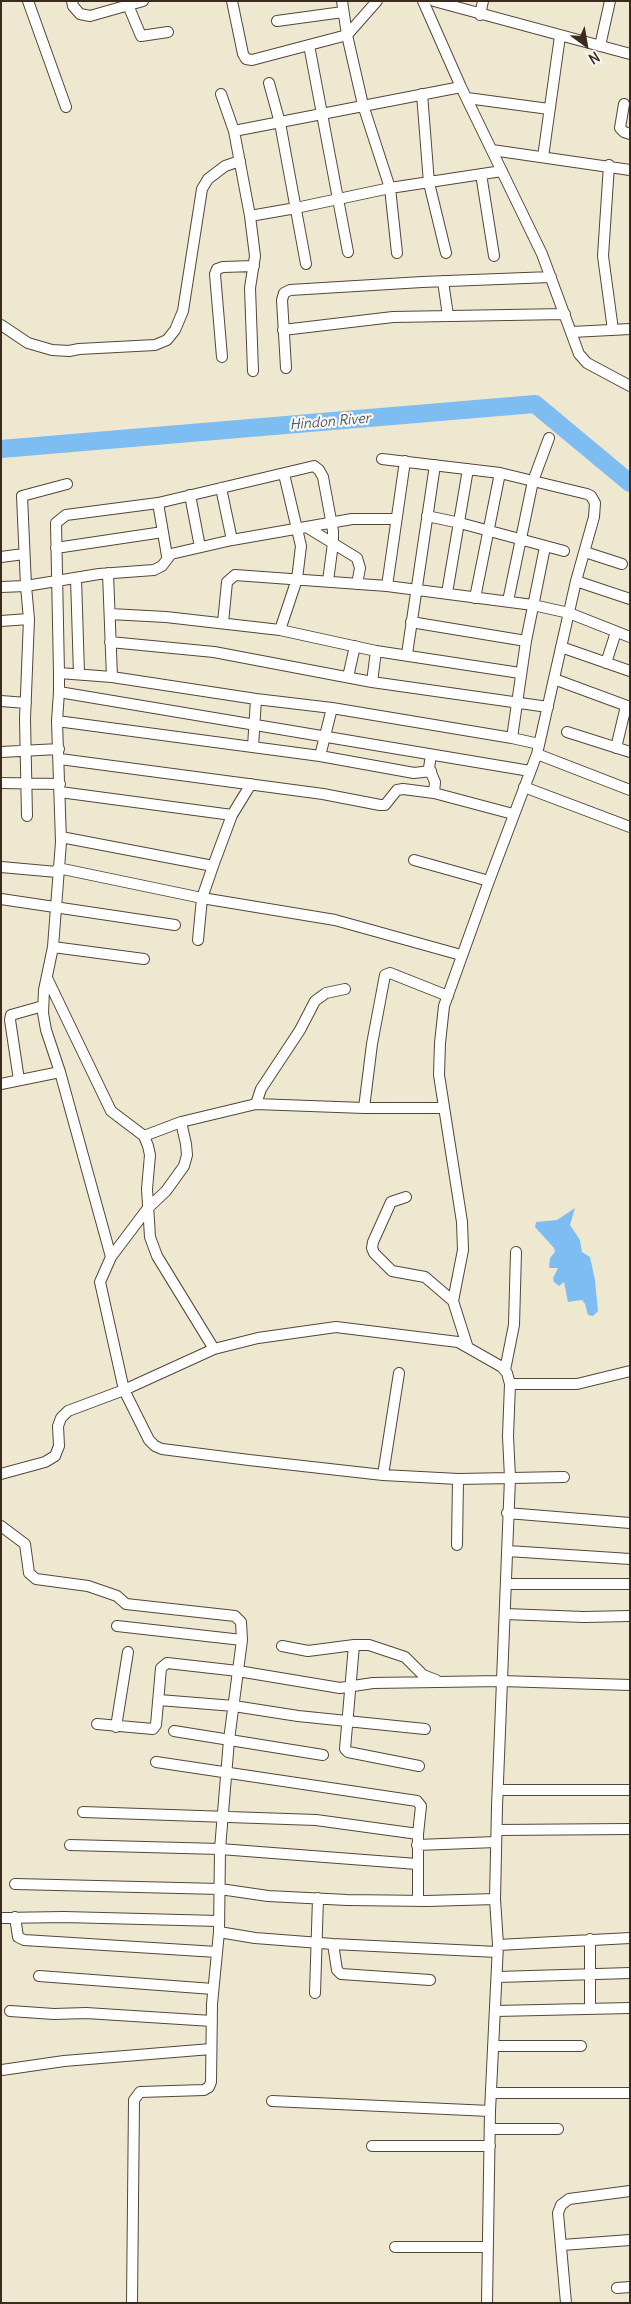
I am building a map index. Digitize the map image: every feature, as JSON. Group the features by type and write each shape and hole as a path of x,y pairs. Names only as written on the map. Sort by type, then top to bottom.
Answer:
{"street":[{"path":"28,1 66,107"},
{"path":"72,1 73,6 80,14 90,16 143,1"},
{"path":"232,1 243,54 246,59 252,60 347,35 377,1"},
{"path":"342,1 347,35 363,105 390,188 397,254"},
{"path":"423,1 466,98 542,254 579,354 587,363 630,386"},
{"path":"434,1 480,15 630,54"},
{"path":"480,15 483,1"},
{"path":"600,46 610,1"},
{"path":"128,5 141,36 168,32"},
{"path":"277,21 343,12"},
{"path":"543,157 560,36"},
{"path":"308,45 348,252"},
{"path":"269,83 280,123 306,264"},
{"path":"234,131 461,87"},
{"path":"221,94 234,131 250,216 254,266 250,300 252,371"},
{"path":"422,94 429,183 446,253"},
{"path":"466,98 549,109"},
{"path":"624,104 620,128 630,134"},
{"path":"492,150 609,165 630,170"},
{"path":"1,325 28,343 52,350 69,351 155,345 167,340 175,330 183,311 202,189 208,179 225,166 240,161"},
{"path":"609,165 603,256 613,330"},
{"path":"250,216 390,188 502,171"},
{"path":"481,174 494,256"},
{"path":"222,357 215,274 217,269 223,267 254,266"},
{"path":"286,368 282,300 284,293 290,290 443,281 551,278"},
{"path":"443,281 448,316"},
{"path":"283,330 370,319 565,314"},
{"path":"572,332 630,329"},
{"path":"508,601 533,481 549,438"},
{"path":"382,459 500,473 587,494 594,499 594,517 576,581 538,749 488,881 444,1006 439,1061 444,1108 462,1222 463,1250 454,1301 467,1345"},
{"path":"387,586 405,461"},
{"path":"407,654 435,464"},
{"path":"110,1257 60,1072 46,1030 43,1006 53,947 60,837 57,721 59,673 56,523 66,515 158,503 314,466 323,477 332,524 333,543 328,581"},
{"path":"447,594 468,469"},
{"path":"475,598 487,530 500,473"},
{"path":"280,630 296,579 301,546 284,474"},
{"path":"27,816 26,703 29,619 22,496 67,484"},
{"path":"221,488 232,540"},
{"path":"190,495 200,547"},
{"path":"1,587 26,586 108,573 154,570 162,566 167,556 158,503"},
{"path":"427,516 564,551"},
{"path":"167,556 232,540 352,520 396,519"},
{"path":"308,528 357,558 360,568 356,584"},
{"path":"56,548 163,532"},
{"path":"512,738 520,673 545,547"},
{"path":"585,552 622,564"},
{"path":"1,557 24,554"},
{"path":"108,573 112,676"},
{"path":"223,623 227,582 229,578 235,575 387,586 508,601 569,613 630,637"},
{"path":"76,578 79,674"},
{"path":"576,581 630,599"},
{"path":"110,614 223,623 280,630 376,651 407,654 520,673"},
{"path":"1,621 29,619"},
{"path":"411,622 526,640"},
{"path":"606,663 616,632"},
{"path":"110,642 214,652 372,682 548,707"},
{"path":"348,677 355,646"},
{"path":"561,647 630,672"},
{"path":"372,682 376,651"},
{"path":"59,673 112,676 256,699 332,708 512,738 630,790"},
{"path":"554,679 628,707 616,748"},
{"path":"59,692 324,738 530,771"},
{"path":"253,747 256,699"},
{"path":"1,701 26,703"},
{"path":"320,756 332,708"},
{"path":"57,721 320,756 414,773 431,772"},
{"path":"567,732 630,752"},
{"path":"1,752 59,754 323,794 380,805 385,805 397,790 403,788 434,793 513,814"},
{"path":"431,755 429,764 435,782 434,793"},
{"path":"1,783 27,783 232,815"},
{"path":"198,940 202,898 232,815 251,784"},
{"path":"524,787 630,827"},
{"path":"60,837 213,866"},
{"path":"414,860 488,881"},
{"path":"1,867 57,870 202,898 335,920 462,955"},
{"path":"1,899 175,925"},
{"path":"53,947 144,959"},
{"path":"364,1108 372,1044 385,975 390,973 448,996"},
{"path":"47,978 111,1111 144,1136 150,1155 147,1189 150,1237 157,1256 214,1350"},
{"path":"256,1104 260,1089 300,1030 315,1001 326,993 345,989"},
{"path":"19,1080 10,1020 11,1015 43,1006"},
{"path":"1,1084 60,1072"},
{"path":"144,1136 181,1122 256,1104 364,1108 444,1108"},
{"path":"181,1122 187,1155 184,1166 166,1191 148,1208 110,1257 100,1282 124,1390 149,1440 162,1449 383,1475 458,1479 564,1477"},
{"path":"406,1197 391,1202 373,1242 374,1254 392,1271 425,1277 454,1301"},
{"path":"487,2303 490,2111 497,1977 496,1842 508,1551 507,1513 510,1478 508,1436 510,1384 505,1370 514,1325 516,1252"},
{"path":"1,1474 45,1462 55,1456 59,1446 58,1426 61,1418 68,1411 124,1390 214,1350 272,1335 336,1327 458,1342 467,1345 505,1370"},
{"path":"510,1384 576,1384 630,1371"},
{"path":"383,1475 399,1373"},
{"path":"457,1545 458,1479"},
{"path":"507,1513 630,1523"},
{"path":"1,1526 25,1544 29,1573 36,1579 88,1586 117,1596 126,1604 235,1616 241,1622 242,1640 229,1740 220,1849 219,1932 213,1989 211,2082 209,2087 204,2090 140,2092 134,2100 132,2303"},
{"path":"508,1551 630,1559"},
{"path":"506,1584 630,1584"},
{"path":"505,1614 584,1617 630,1616"},
{"path":"117,1626 242,1640"},
{"path":"282,1646 308,1651 354,1645 383,1648 405,1657 423,1675 439,1682"},
{"path":"354,1645 345,1745 348,1752 419,1766"},
{"path":"116,1726 128,1652"},
{"path":"97,1724 153,1729 156,1725 162,1668 167,1663 238,1671 329,1687 373,1683 502,1681 630,1685"},
{"path":"159,1700 234,1706 298,1716 425,1729"},
{"path":"174,1731 323,1755"},
{"path":"156,1762 415,1800 421,1806 417,1845 418,1900"},
{"path":"498,1790 630,1790"},
{"path":"83,1812 316,1820 418,1834"},
{"path":"497,1830 630,1829"},
{"path":"417,1845 496,1842"},
{"path":"70,1845 220,1849 417,1864"},
{"path":"15,1884 220,1889 268,1896 318,1898 495,1899"},
{"path":"315,1993 315,1942 318,1898"},
{"path":"1,1918 219,1921"},
{"path":"15,1918 18,1937 24,1940 218,1952"},
{"path":"219,1932 255,1938 332,1944 497,1948 590,1939 630,1938"},
{"path":"590,1939 590,2008"},
{"path":"332,1944 337,1970 341,1974 430,1980"},
{"path":"497,1977 590,1976 630,1973"},
{"path":"39,1976 213,1989"},
{"path":"496,2011 630,2008"},
{"path":"10,2011 48,2014 86,2013 212,2021"},
{"path":"493,2046 581,2046"},
{"path":"2,2070 64,2061 211,2049"},
{"path":"492,2093 630,2093"},
{"path":"272,2101 490,2111"},
{"path":"490,2129 558,2129"},
{"path":"372,2146 490,2146"},
{"path":"566,2303 558,2213 561,2204 569,2199 630,2190"},
{"path":"562,2245 630,2240"},
{"path":"395,2247 488,2247"},
{"path":"617,2288 630,2287"}],"water":[{"path":"575,1208 570,1225 580,1240 582,1252 590,1257 595,1280 598,1311 593,1316 588,1315 582,1300 568,1302 564,1282 559,1286 554,1282 553,1278 558,1268 549,1268 550,1258 555,1252 554,1248 535,1227 536,1222 557,1220"}],"waterway":[{"name":"Hindon River","path":"1,449 535,404 630,483"}]}
